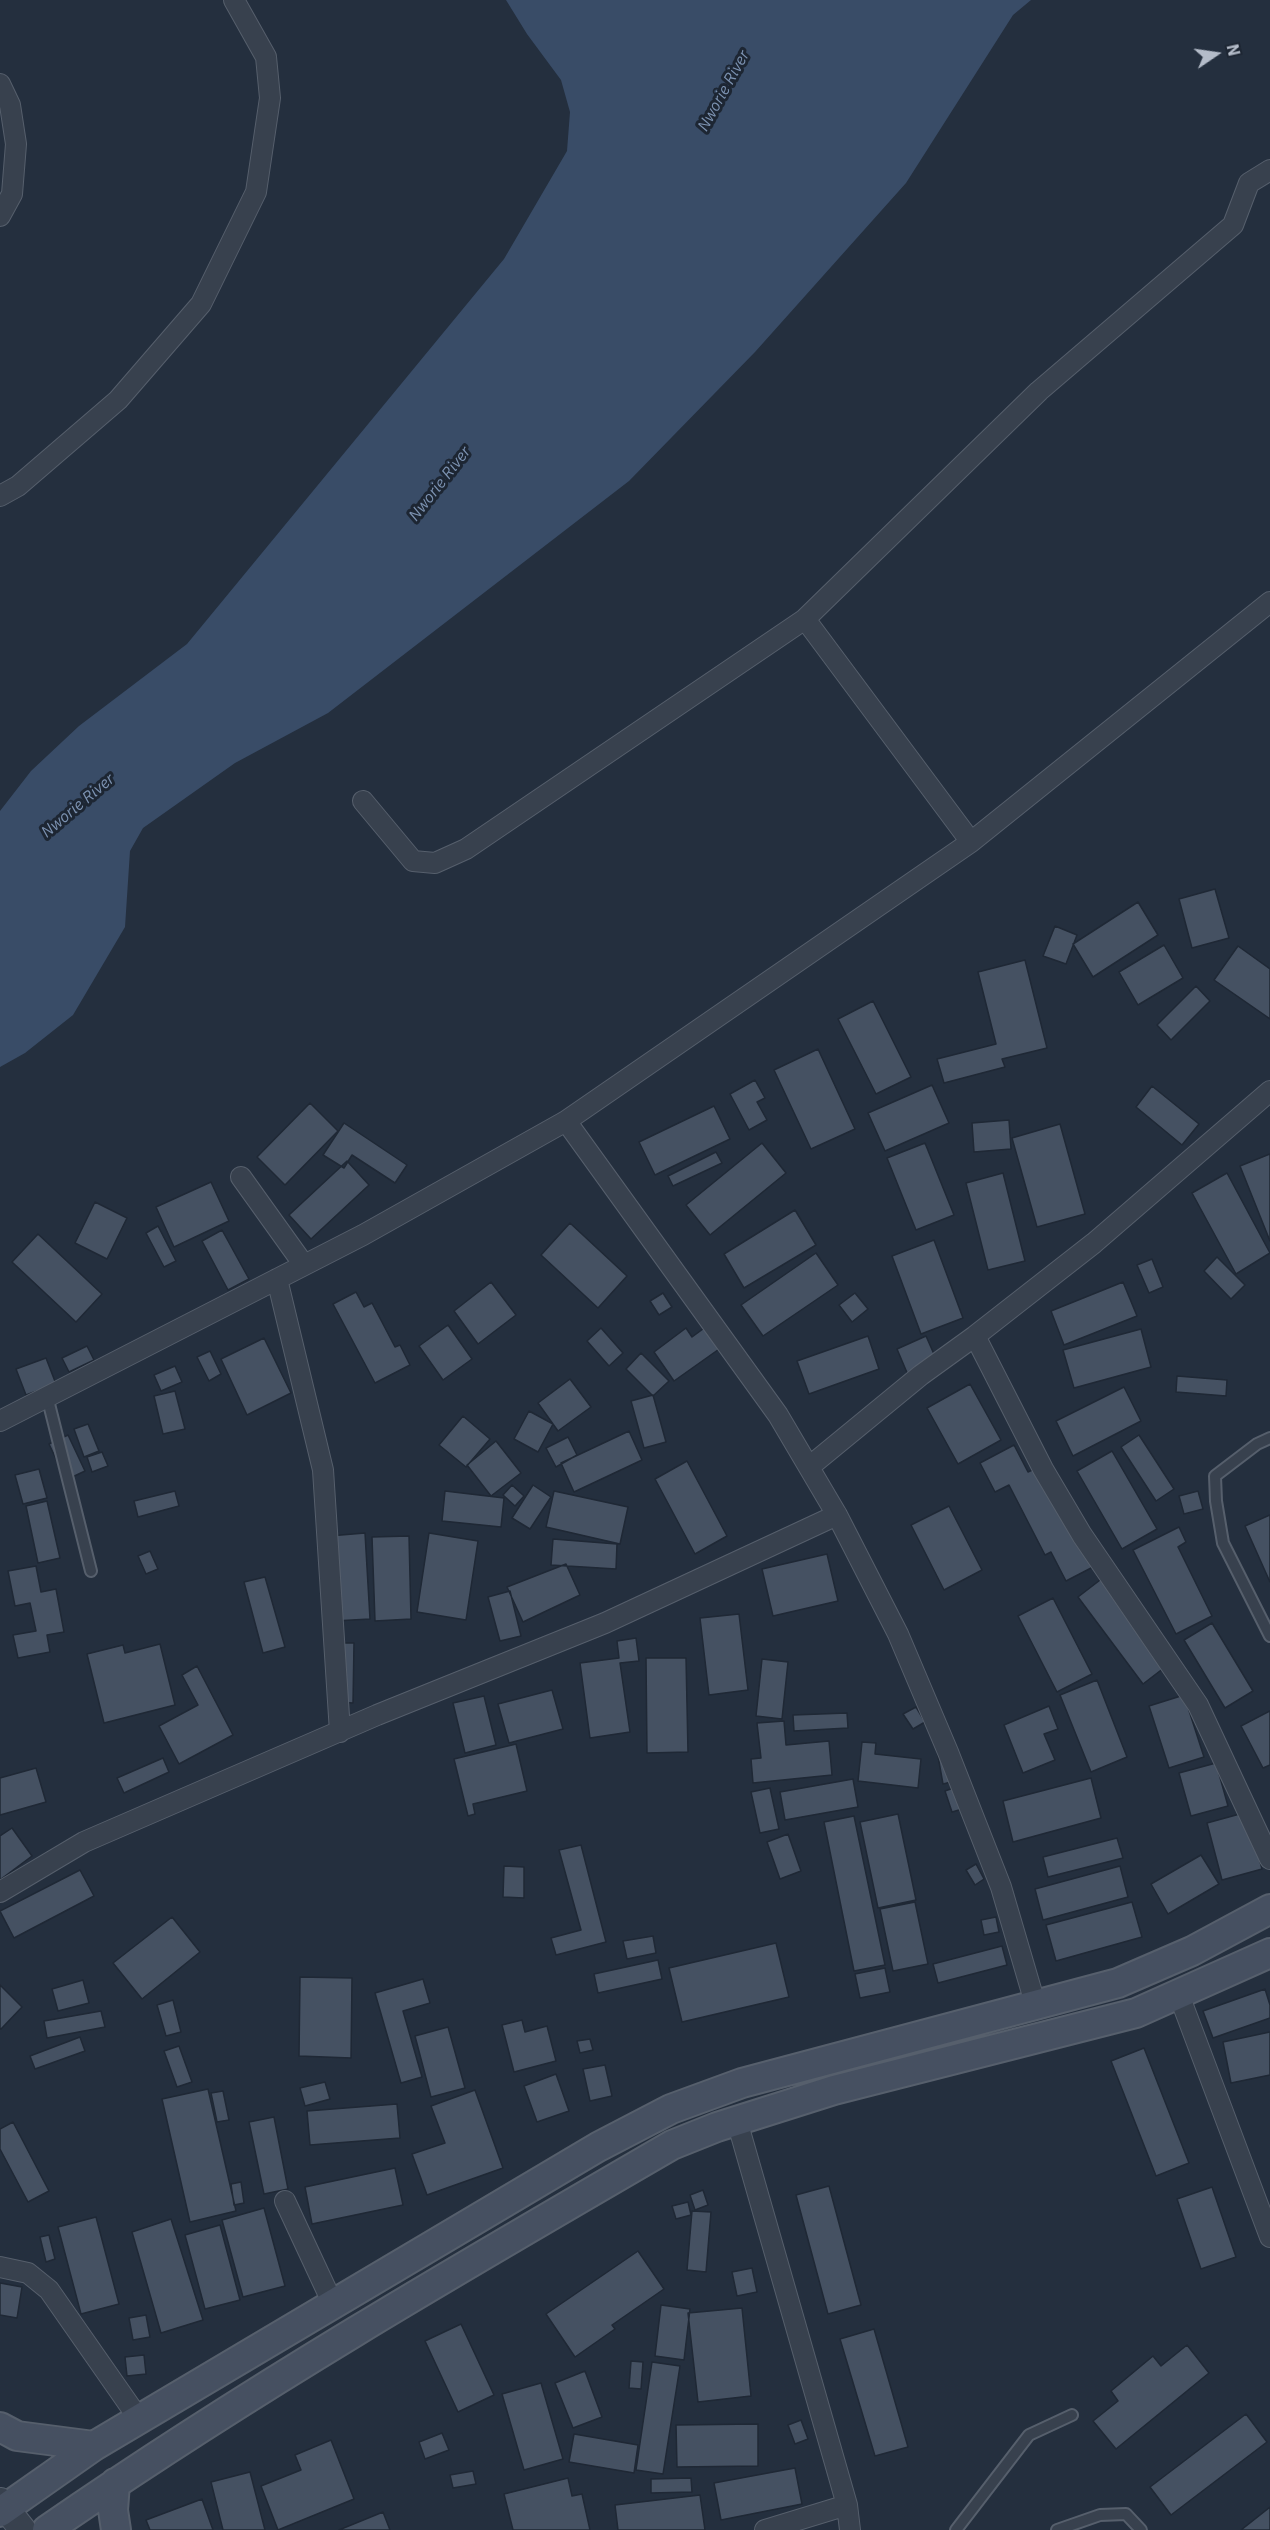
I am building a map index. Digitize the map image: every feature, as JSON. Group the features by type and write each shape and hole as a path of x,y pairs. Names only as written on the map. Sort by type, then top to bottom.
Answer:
{"main road":[{"path":"2,2507 94,2446 597,2147 671,2109 742,2083 1035,2003 1118,1983 1192,1951 1270,1909"},
{"path":"47,2530 115,2483 348,2335 672,2145 737,2121 834,2090 1136,2013 1270,1953"},
{"path":"0,2427 17,2436 94,2446"},
{"path":"115,2483 113,2510 116,2530"}],"street":[{"path":"0,496 18,486 118,400 201,304 256,192 270,98 266,57 234,0"},
{"path":"0,84 10,105 16,144 12,194 0,216"},
{"path":"363,801 413,861 435,863 476,842 805,619 1039,391 1233,225 1249,183 1270,170"},
{"path":"0,1420 304,1266 566,1121 971,842 1270,602"},
{"path":"805,619 971,842"},
{"path":"809,1467 921,1374 975,1336 1094,1243 1270,1091"},
{"path":"566,1121 778,1415 837,1515 898,1634 948,1752 1001,1887 1035,2003"},
{"path":"240,1177 304,1266"},
{"path":"277,1279 323,1470 340,1732"},
{"path":"975,1336 1043,1469 1076,1526 1198,1705 1270,1859"},
{"path":"0,1892 84,1842 340,1732 605,1623 837,1515"},
{"path":"1179,1995 1270,2237"},
{"path":"737,2121 847,2505 850,2530"},
{"path":"285,2201 333,2304"},
{"path":"0,2267 28,2273 49,2290 139,2420"},
{"path":"765,2530 847,2505"},
{"path":"2,2507 23,2530"}],"lane":[{"path":"47,1396 91,1571"},
{"path":"1270,1438 1257,1444 1215,1476 1216,1502 1223,1543 1270,1636"},
{"path":"957,2530 1029,2435 1072,2415"},
{"path":"1058,2530 1100,2515 1126,2514 1141,2530"}],"water":[{"name":"Nworie River","path":"506,0 1031,0 1013,15 906,183 755,352 629,481 328,713 235,763 143,828 130,851 125,927 73,1015 25,1053 0,1067 0,811 31,771 79,726 187,644 504,259 567,151 570,112 561,80 527,34"}],"building":[{"path":"1215,889 1229,938 1192,948 1179,899"},
{"path":"1138,902 1158,935 1093,977 1073,944"},
{"path":"1055,926 1077,935 1066,964 1043,956"},
{"path":"1164,945 1183,978 1138,1005 1119,972"},
{"path":"1238,946 1270,969 1270,1019 1214,980"},
{"path":"1025,960 1047,1048 1002,1059 1005,1067 944,1083 937,1059 996,1044 978,972"},
{"path":"1196,986 1210,1001 1171,1040 1157,1025"},
{"path":"873,1001 911,1077 876,1094 838,1019"},
{"path":"818,1049 855,1129 811,1149 774,1070"},
{"path":"755,1080 765,1098 757,1102 767,1120 749,1130 730,1094"},
{"path":"932,1085 949,1123 885,1151 868,1113"},
{"path":"1152,1086 1199,1124 1182,1145 1136,1107"},
{"path":"310,1103 338,1131 285,1185 257,1157"},
{"path":"714,1106 730,1139 655,1175 639,1142"},
{"path":"1009,1120 1011,1149 974,1152 972,1123"},
{"path":"344,1123 407,1165 395,1183 352,1155 344,1168 323,1155"},
{"path":"1060,1124 1085,1214 1037,1227 1012,1138"},
{"path":"762,1143 786,1173 710,1235 686,1205"},
{"path":"925,1143 954,1215 916,1230 887,1158"},
{"path":"716,1152 722,1163 673,1186 668,1176"},
{"path":"1270,1154 1270,1241 1240,1166"},
{"path":"347,1161 369,1185 311,1239 289,1215"},
{"path":"1003,1173 1025,1261 988,1270 966,1183"},
{"path":"1227,1173 1270,1253 1236,1274 1192,1193"},
{"path":"211,1182 229,1221 174,1247 156,1207"},
{"path":"95,1202 127,1218 107,1259 75,1243"},
{"path":"795,1210 816,1245 744,1288 724,1254"},
{"path":"570,1223 627,1276 598,1308 541,1255"},
{"path":"158,1226 176,1261 164,1267 146,1233"},
{"path":"222,1230 249,1279 228,1290 202,1241"},
{"path":"38,1234 102,1294 76,1322 12,1262"},
{"path":"934,1240 963,1318 921,1334 892,1256"},
{"path":"816,1253 838,1285 763,1336 741,1305"},
{"path":"1217,1257 1245,1285 1231,1299 1204,1271"},
{"path":"1152,1259 1163,1287 1149,1293 1137,1265"},
{"path":"491,1282 516,1315 478,1344 454,1311"},
{"path":"1123,1282 1137,1316 1064,1345 1051,1311"},
{"path":"356,1292 364,1307 372,1303 395,1347 400,1345 410,1365 375,1383 333,1304"},
{"path":"663,1293 672,1307 659,1315 650,1301"},
{"path":"855,1293 868,1309 852,1322 839,1305"},
{"path":"448,1325 472,1359 443,1380 419,1346"},
{"path":"707,1326 722,1347 674,1381 654,1352 686,1328 692,1337"},
{"path":"601,1328 623,1353 609,1366 587,1341"},
{"path":"1141,1329 1151,1367 1074,1388 1063,1350"},
{"path":"868,1336 879,1369 809,1394 797,1361"},
{"path":"926,1336 937,1361 908,1375 897,1349"},
{"path":"264,1338 291,1393 247,1415 221,1359"},
{"path":"87,1346 94,1360 69,1372 62,1358"},
{"path":"210,1351 221,1374 209,1381 197,1357"},
{"path":"641,1353 669,1381 653,1396 626,1369"},
{"path":"46,1358 56,1384 26,1395 16,1369"},
{"path":"175,1366 182,1382 161,1391 154,1375"},
{"path":"1177,1376 1227,1380 1226,1396 1176,1392"},
{"path":"570,1379 591,1407 558,1431 538,1403"},
{"path":"970,1384 1001,1440 958,1464 927,1408"},
{"path":"1124,1387 1141,1421 1073,1456 1056,1421"},
{"path":"175,1391 185,1429 163,1434 154,1396"},
{"path":"653,1395 666,1442 644,1448 631,1401"},
{"path":"529,1411 553,1424 538,1452 514,1439"},
{"path":"463,1416 490,1439 466,1467 439,1445"},
{"path":"88,1424 99,1451 84,1457 74,1429"},
{"path":"629,1431 642,1460 574,1492 561,1463"},
{"path":"68,1435 85,1471 66,1480 49,1444"},
{"path":"1139,1435 1174,1489 1156,1501 1121,1447"},
{"path":"568,1437 577,1455 556,1467 546,1448"},
{"path":"496,1441 521,1473 491,1496 467,1465"},
{"path":"1014,1445 1028,1472 1041,1466 1093,1567 1066,1581 1051,1552 1045,1555 1009,1485 995,1492 980,1463"},
{"path":"1112,1451 1157,1529 1122,1549 1077,1471"},
{"path":"102,1452 108,1466 92,1472 87,1457"},
{"path":"687,1461 727,1536 695,1554 655,1479"},
{"path":"39,1469 47,1498 23,1504 15,1475"},
{"path":"512,1485 524,1496 515,1506 503,1495"},
{"path":"533,1485 551,1497 530,1529 512,1518"},
{"path":"175,1491 179,1506 138,1517 134,1501"},
{"path":"445,1491 504,1498 501,1527 442,1521"},
{"path":"554,1491 628,1507 620,1544 546,1527"},
{"path":"1198,1491 1203,1509 1184,1514 1179,1496"},
{"path":"47,1501 60,1558 38,1563 26,1506"},
{"path":"949,1506 982,1570 944,1590 911,1525"},
{"path":"1270,1515 1270,1582 1245,1526"},
{"path":"1179,1527 1186,1542 1178,1547 1212,1616 1176,1634 1133,1550"},
{"path":"365,1533 370,1619 334,1621 329,1536"},
{"path":"429,1533 478,1541 466,1620 417,1612"},
{"path":"409,1536 411,1619 375,1621 372,1537"},
{"path":"553,1539 617,1544 616,1569 551,1565"},
{"path":"150,1551 158,1569 146,1574 138,1556"},
{"path":"827,1554 838,1601 773,1616 762,1569"},
{"path":"566,1564 580,1595 523,1622 507,1587"},
{"path":"36,1566 41,1592 56,1589 64,1632 47,1635 50,1652 18,1658 13,1635 36,1631 30,1603 15,1606 8,1571"},
{"path":"265,1577 285,1647 263,1653 244,1582"},
{"path":"1104,1577 1169,1664 1143,1684 1078,1597"},
{"path":"510,1591 521,1636 500,1641 488,1597"},
{"path":"1053,1598 1092,1674 1057,1692 1018,1616"},
{"path":"739,1614 748,1690 709,1695 700,1618"},
{"path":"1212,1623 1253,1691 1225,1708 1184,1640"},
{"path":"636,1638 639,1661 620,1663 630,1732 590,1738 580,1663 619,1658 617,1641"},
{"path":"337,1643 354,1643 353,1703 335,1702"},
{"path":"160,1644 175,1705 104,1723 87,1654 123,1645 125,1653"},
{"path":"646,1658 686,1658 688,1752 647,1753"},
{"path":"762,1659 788,1662 782,1719 756,1716"},
{"path":"197,1666 233,1735 179,1764 159,1726 198,1705 182,1675"},
{"path":"1097,1680 1127,1757 1091,1772 1060,1695"},
{"path":"552,1690 563,1729 509,1743 498,1704"},
{"path":"1184,1695 1204,1757 1169,1768 1149,1706"},
{"path":"484,1696 496,1745 465,1753 453,1703"},
{"path":"1049,1706 1058,1729 1044,1734 1055,1760 1023,1773 1004,1725"},
{"path":"916,1707 925,1722 913,1729 903,1714"},
{"path":"1270,1711 1270,1765 1263,1768 1241,1726"},
{"path":"847,1713 848,1728 794,1731 793,1715"},
{"path":"784,1721 786,1745 829,1741 832,1775 753,1783 751,1759 761,1758 757,1723"},
{"path":"862,1742 876,1743 875,1754 921,1759 918,1788 858,1781"},
{"path":"516,1744 527,1791 473,1804 475,1814 468,1816 454,1759"},
{"path":"936,1745 955,1781 943,1784"},
{"path":"163,1758 169,1772 124,1793 117,1778"},
{"path":"1216,1763 1228,1806 1191,1816 1179,1773"},
{"path":"36,1768 46,1802 0,1815 0,1778"},
{"path":"1091,1778 1101,1818 1013,1842 1003,1801"},
{"path":"853,1779 858,1807 785,1820 780,1792"},
{"path":"959,1786 966,1808 952,1812 945,1791"},
{"path":"770,1788 779,1829 760,1833 751,1792"},
{"path":"1247,1812 1262,1869 1222,1880 1207,1823"},
{"path":"898,1814 916,1900 878,1908 860,1822"},
{"path":"854,1816 885,1965 854,1971 824,1822"},
{"path":"12,1828 32,1856 0,1880 0,1836"},
{"path":"788,1834 801,1871 780,1879 767,1842"},
{"path":"1117,1838 1123,1858 1048,1877 1043,1857"},
{"path":"581,1845 606,1942 556,1955 551,1938 581,1930 559,1850"},
{"path":"1201,1855 1219,1884 1168,1914 1151,1884"},
{"path":"976,1864 984,1879 975,1885 966,1870"},
{"path":"504,1866 524,1867 524,1898 503,1897"},
{"path":"1120,1866 1128,1897 1043,1920 1035,1889"},
{"path":"80,1870 94,1896 14,1938 0,1911"},
{"path":"915,1902 928,1964 893,1971 880,1909"},
{"path":"1132,1902 1142,1937 1056,1961 1046,1925"},
{"path":"172,1917 200,1952 142,1999 113,1963"},
{"path":"996,1917 999,1932 984,1935 981,1920"},
{"path":"653,1936 656,1953 627,1959 623,1941"},
{"path":"776,1943 789,1997 682,2022 669,1968"},
{"path":"1002,1946 1007,1965 938,1983 933,1964"},
{"path":"658,1960 662,1979 598,1993 594,1974"},
{"path":"885,1968 890,1992 860,1998 855,1974"},
{"path":"300,1977 352,1978 351,2058 299,2056"},
{"path":"423,1979 430,2003 403,2011 422,2077 401,2083 375,1993"},
{"path":"83,1980 89,2003 58,2011 52,1989"},
{"path":"0,1985 22,2007 1,2029 0,2029"},
{"path":"1265,1989 1270,2005 1270,2018 1213,2038 1203,2011"},
{"path":"173,2000 181,2032 166,2036 157,2005"},
{"path":"101,2011 105,2027 47,2038 44,2021"},
{"path":"522,2020 525,2032 547,2026 556,2061 514,2072 502,2025"},
{"path":"448,2027 465,2088 431,2097 415,2036"},
{"path":"1270,2032 1270,2075 1231,2083 1223,2042"},
{"path":"80,2037 85,2051 35,2069 30,2056"},
{"path":"590,2039 593,2050 580,2053 577,2041"},
{"path":"179,2046 192,2082 177,2087 164,2051"},
{"path":"1144,2048 1189,2163 1156,2176 1111,2061"},
{"path":"605,2065 612,2096 590,2101 583,2069"},
{"path":"556,2074 569,2111 537,2122 524,2086"},
{"path":"325,2082 330,2099 305,2106 300,2088"},
{"path":"208,2089 236,2211 190,2222 162,2099"},
{"path":"475,2090 503,2168 427,2195 412,2154 445,2143 431,2106"},
{"path":"223,2091 229,2120 217,2122 211,2093"},
{"path":"397,2104 400,2138 310,2145 307,2111"},
{"path":"274,2117 288,2189 264,2194 249,2122"},
{"path":"13,2122 49,2191 28,2202 0,2149 0,2129"},
{"path":"395,2168 403,2205 312,2224 305,2187"},
{"path":"241,2182 244,2203 234,2205 231,2184"},
{"path":"829,2186 861,2305 828,2314 796,2195"},
{"path":"1212,2187 1236,2257 1201,2269 1177,2199"},
{"path":"703,2190 708,2205 695,2210 690,2195"},
{"path":"688,2202 691,2215 676,2219 672,2206"},
{"path":"264,2208 285,2286 243,2297 222,2220"},
{"path":"692,2211 711,2212 706,2272 687,2270"},
{"path":"96,2217 119,2304 81,2314 58,2227"},
{"path":"171,2219 203,2320 161,2333 132,2232"},
{"path":"220,2225 240,2300 205,2309 185,2235"},
{"path":"49,2235 55,2259 46,2262 40,2237"},
{"path":"638,2251 664,2289 612,2325 615,2329 575,2357 546,2314"},
{"path":"752,2268 757,2292 737,2296 732,2272"},
{"path":"0,2283 22,2287 17,2318 0,2315"},
{"path":"661,2305 690,2309 684,2360 655,2356"},
{"path":"742,2308 751,2396 698,2402 688,2313"},
{"path":"146,2315 150,2337 133,2340 129,2318"},
{"path":"461,2324 494,2395 458,2412 425,2341"},
{"path":"874,2329 908,2447 875,2456 840,2339"},
{"path":"1187,2345 1209,2373 1116,2449 1093,2421 1118,2401 1111,2391 1153,2356 1161,2366"},
{"path":"144,2355 146,2374 127,2376 125,2357"},
{"path":"631,2361 643,2362 641,2389 629,2388"},
{"path":"652,2362 680,2366 663,2474 636,2470"},
{"path":"585,2371 602,2417 573,2428 555,2383"},
{"path":"541,2383 563,2459 524,2470 502,2394"},
{"path":"1246,2414 1267,2442 1171,2515 1150,2487"},
{"path":"801,2420 808,2439 795,2444 788,2425"},
{"path":"758,2424 758,2466 677,2467 676,2425"},
{"path":"442,2433 449,2450 425,2459 419,2442"},
{"path":"574,2434 638,2445 634,2473 569,2462"},
{"path":"331,2440 354,2499 278,2530 261,2486 301,2470 295,2455"},
{"path":"795,2468 802,2504 721,2520 714,2483"},
{"path":"473,2471 476,2484 453,2488 450,2475"},
{"path":"250,2472 265,2530 223,2530 211,2482"},
{"path":"568,2478 572,2496 582,2494 590,2530 513,2530 504,2494"},
{"path":"691,2478 692,2492 651,2493 651,2479"},
{"path":"700,2495 705,2530 618,2530 615,2505"},
{"path":"202,2499 213,2530 150,2530 146,2520"},
{"path":"1270,2507 1270,2530 1241,2530"},
{"path":"383,2512 390,2530 339,2530"}]}
